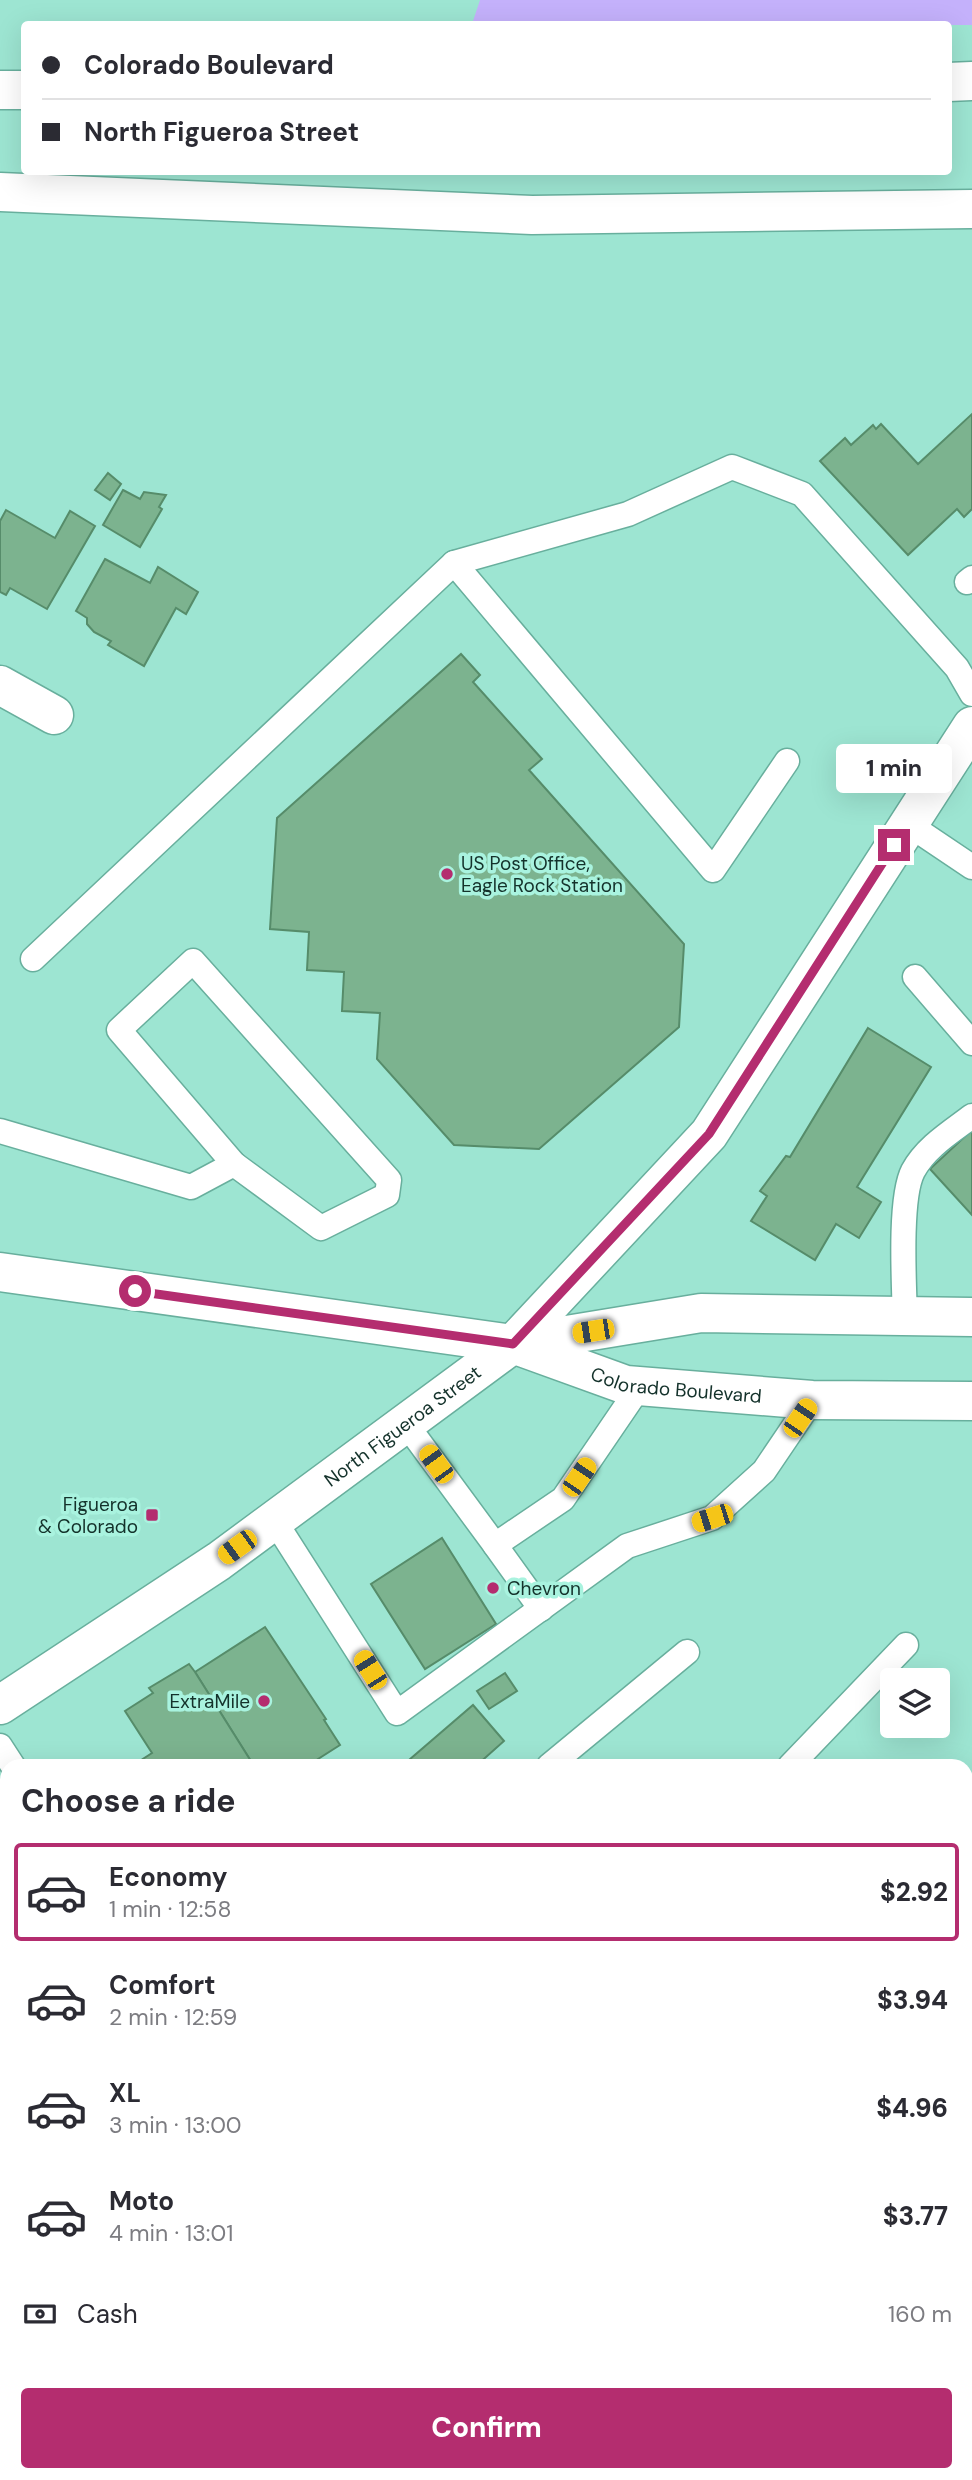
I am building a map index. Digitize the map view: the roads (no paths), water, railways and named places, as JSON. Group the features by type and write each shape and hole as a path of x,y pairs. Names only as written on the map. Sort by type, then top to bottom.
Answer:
{"main road":[{"path":"952,82 972,81"},
{"path":"0,90 21,90"},
{"path":"0,192 532,215 972,209"},
{"path":"0,685 54,715"},
{"name":"North Figueroa Street","path":"0,1705 219,1561 513,1344 709,1134 972,726"},
{"name":"Colorado Boulevard","path":"0,1272 513,1344 626,1385 813,1400 972,1401"},
{"name":"Colorado Boulevard","path":"513,1344 701,1313 972,1317"}],"lane":[{"path":"33,959 454,563 628,514 732,467 802,494 957,668 972,694"},
{"path":"454,563 713,870 787,761"},
{"path":"908,824 972,867"},
{"path":"193,961 389,1180 387,1195 321,1228 234,1164 118,1030 193,961"},
{"path":"915,976 972,1043"},
{"path":"905,1318 904,1231 912,1173 931,1146 972,1116"},
{"path":"0,1131 191,1187 234,1164"},
{"path":"495,1545 563,1499 640,1385"},
{"path":"274,1520 397,1713 627,1546 712,1518 764,1471 813,1400"},
{"path":"406,1424 541,1609"},
{"path":"796,1759 906,1645"},
{"path":"557,1759 687,1652"}],"place":[{"name":"US Post Office, Eagle Rock Station","path":"447,874"},
{"name":"Figueroa & Colorado","path":"152,1515"},
{"name":"Chevron","path":"493,1588"},
{"name":"ExtraMile","path":"264,1701"}]}
